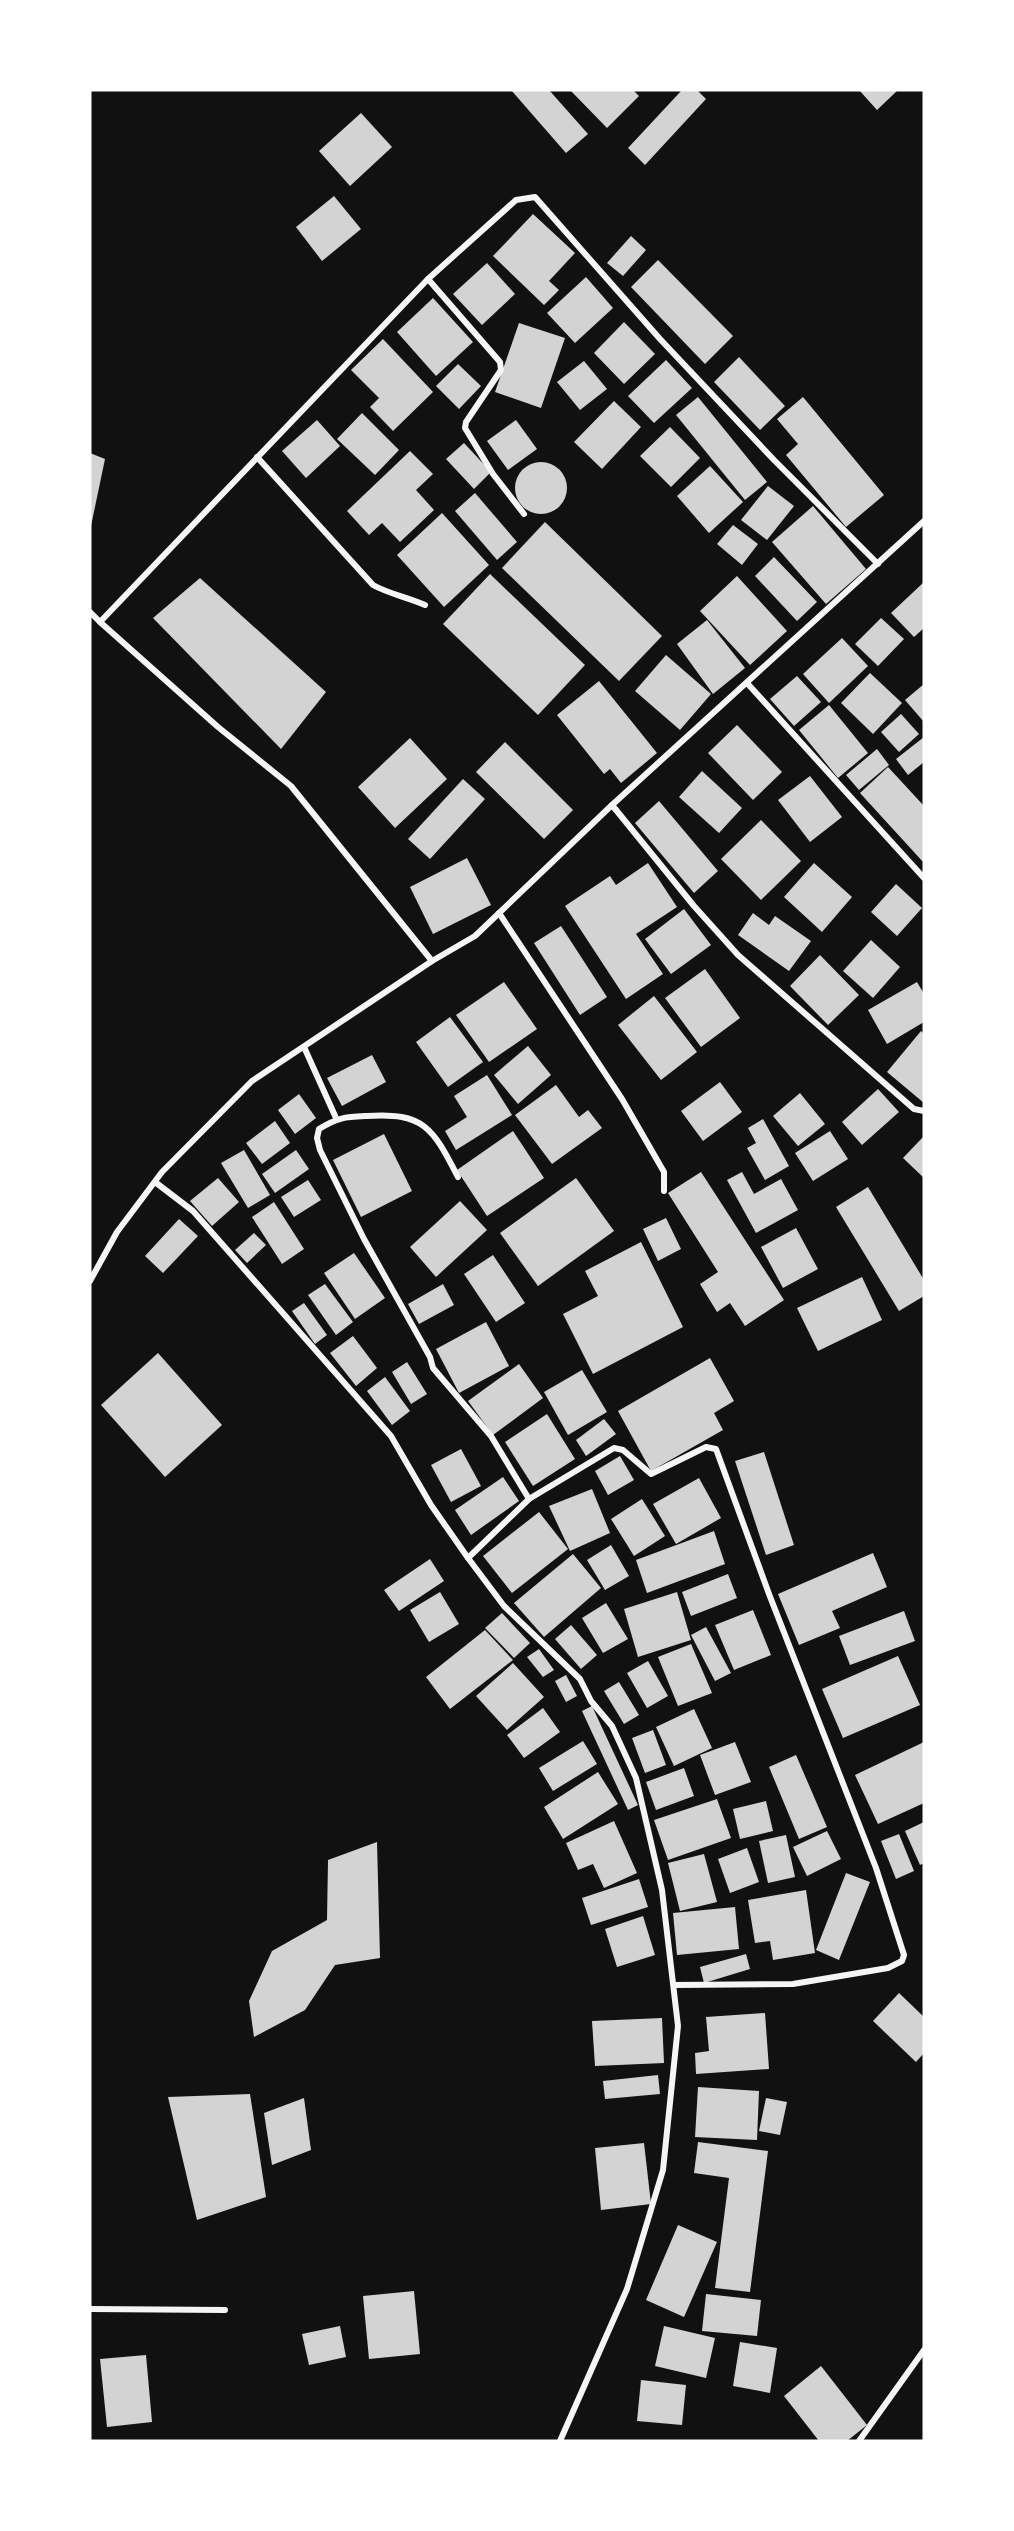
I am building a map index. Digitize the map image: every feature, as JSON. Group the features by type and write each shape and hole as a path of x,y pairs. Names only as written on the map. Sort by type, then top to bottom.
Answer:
{"street":[{"path":"100,622 428,279 516,200 536,197 660,339 774,460 878,564"},
{"path":"428,279 500,362 501,370 466,422 465,428 493,474 524,514"},
{"path":"257,457 373,585 388,593 407,597 425,605"},
{"path":"90,1281 117,1232 155,1182 252,1081 432,961 475,936 612,806 924,521"},
{"path":"90,612 218,727 291,786 432,961"},
{"path":"747,683 924,878"},
{"path":"612,806 694,906 738,955 914,1109 924,1111"},
{"path":"499,913 622,1099 664,1172 664,1191"},
{"path":"304,1047 336,1118"},
{"path":"458,1177 434,1135 402,1114 336,1118 320,1129 318,1143 364,1239 430,1357 433,1368 491,1436 529,1499"},
{"path":"155,1182 193,1211 391,1436 431,1505 504,1606 580,1679 591,1701 612,1726 636,1778 662,1890 678,2026 663,2170 627,2289 560,2441"},
{"path":"468,1558 529,1499 614,1448 623,1450 651,1474 706,1447 716,1449 876,1868 904,1949 902,1961 888,1968 793,1984 674,1985"},
{"path":"90,2309 225,2310"},
{"path":"859,2441 924,2350"}],"building":[{"path":"511,90 549,90 588,134 566,153"},
{"path":"570,90 633,90 639,96 607,128"},
{"path":"682,90 697,90 706,99 645,165 628,148"},
{"path":"859,90 898,90 877,110"},
{"path":"361,113 392,147 350,186 319,151"},
{"path":"334,196 361,229 322,261 296,227"},
{"path":"533,214 575,253 549,281 559,290 544,305 493,256"},
{"path":"631,236 646,250 623,276 607,263"},
{"path":"658,260 733,336 705,364 631,287"},
{"path":"487,263 515,294 482,325 453,294"},
{"path":"586,277 613,308 575,343 547,313"},
{"path":"433,298 473,342 436,376 397,332"},
{"path":"624,322 655,354 624,384 594,353"},
{"path":"519,323 565,338 541,408 495,392"},
{"path":"383,339 433,392 393,431 370,407 379,398 351,370"},
{"path":"739,357 785,406 760,430 714,382"},
{"path":"666,360 692,388 654,423 628,396"},
{"path":"584,361 607,389 580,410 557,382"},
{"path":"458,364 481,386 459,409 436,386"},
{"path":"698,397 767,482 745,500 676,415"},
{"path":"803,397 884,495 846,527 786,455 798,444 777,419"},
{"path":"614,401 641,427 602,469 574,442"},
{"path":"362,413 399,450 375,475 337,439"},
{"path":"317,420 340,446 306,478 282,451"},
{"path":"516,420 537,449 508,470 487,441"},
{"path":"670,427 700,458 671,487 640,456"},
{"path":"464,443 491,472 474,489 446,459"},
{"path":"410,451 433,474 416,490 434,510 400,542 382,523 369,535 347,511"},
{"path":"90,453 105,459 91,526 90,526"},
{"path":"536,462 546,462 560,469 567,488 560,507 546,514 536,514 526,510 519,503 515,493 515,483 519,473 526,466"},
{"path":"710,466 743,502 709,533 677,496"},
{"path":"768,486 794,506 767,540 741,520"},
{"path":"475,493 517,542 497,560 455,511"},
{"path":"813,506 866,569 826,604 772,542"},
{"path":"442,513 489,565 444,607 397,555"},
{"path":"545,522 662,636 619,681 502,568"},
{"path":"733,525 758,544 742,565 717,544"},
{"path":"774,557 817,602 797,621 755,576"},
{"path":"490,574 585,665 538,715 443,624"},
{"path":"737,576 787,631 750,665 700,611"},
{"path":"200,578 326,692 281,749 153,618"},
{"path":"924,582 924,628 914,637 891,613"},
{"path":"881,618 904,639 878,666 855,644"},
{"path":"707,620 745,668 713,694 677,644"},
{"path":"842,638 868,666 829,703 803,674"},
{"path":"666,655 711,694 680,730 635,691"},
{"path":"870,673 902,703 873,734 841,703"},
{"path":"797,676 821,702 794,726 770,699"},
{"path":"599,681 657,753 621,783 610,769 604,774 557,715"},
{"path":"924,684 924,722 905,700"},
{"path":"829,705 868,753 838,778 799,730"},
{"path":"901,714 919,734 899,752 881,732"},
{"path":"737,725 782,772 753,800 708,753"},
{"path":"924,737 924,762 908,775 896,759"},
{"path":"410,738 447,779 395,828 358,787"},
{"path":"505,742 573,810 544,839 476,772"},
{"path":"877,749 889,765 859,790 846,775"},
{"path":"888,767 924,806 924,863 860,793"},
{"path":"702,771 742,808 719,833 679,797"},
{"path":"810,776 842,817 810,842 778,800"},
{"path":"463,779 485,799 430,859 408,839"},
{"path":"659,801 718,871 694,893 635,823"},
{"path":"761,820 801,861 761,900 721,859"},
{"path":"467,858 491,905 433,934 410,887"},
{"path":"648,863 677,907 636,934 663,974 626,999 565,906 610,876 616,885"},
{"path":"814,863 852,897 822,932 784,897"},
{"path":"896,884 922,908 897,936 871,912"},
{"path":"684,909 711,945 671,974 645,939"},
{"path":"753,913 769,925 775,916 811,941 789,971 738,935"},
{"path":"561,926 607,997 580,1015 534,943"},
{"path":"871,940 900,967 873,998 843,971"},
{"path":"820,955 859,995 828,1025 790,986"},
{"path":"705,969 740,1018 701,1047 665,998"},
{"path":"504,982 537,1029 489,1062 456,1015"},
{"path":"917,982 924,994 924,1022 887,1044 868,1010"},
{"path":"654,996 697,1052 661,1080 618,1025"},
{"path":"450,1017 483,1062 448,1087 416,1042"},
{"path":"921,1031 924,1034 924,1103 887,1072"},
{"path":"528,1046 551,1075 518,1104 494,1075"},
{"path":"372,1055 386,1082 342,1106 327,1078"},
{"path":"487,1075 512,1115 456,1150 445,1131 467,1117 454,1096"},
{"path":"720,1082 742,1112 703,1141 681,1111"},
{"path":"556,1085 579,1117 588,1110 602,1128 552,1164 515,1115"},
{"path":"878,1089 899,1112 862,1145 842,1122"},
{"path":"800,1093 825,1124 798,1146 773,1116"},
{"path":"299,1094 316,1118 295,1134 278,1110"},
{"path":"763,1119 789,1166 765,1180 747,1148 756,1143 748,1128"},
{"path":"275,1121 290,1143 262,1164 246,1143"},
{"path":"513,1131 544,1178 487,1216 457,1170"},
{"path":"830,1131 848,1159 813,1181 795,1153"},
{"path":"384,1134 412,1191 361,1217 333,1160"},
{"path":"924,1136 924,1178 903,1158"},
{"path":"244,1150 270,1195 248,1208 221,1163"},
{"path":"296,1150 309,1169 275,1193 262,1174"},
{"path":"701,1172 784,1300 745,1326 730,1303 717,1312 700,1284 718,1272 668,1193"},
{"path":"742,1172 754,1194 781,1179 798,1210 756,1233 727,1180"},
{"path":"218,1178 239,1202 212,1226 190,1201"},
{"path":"576,1178 614,1231 538,1286 500,1233"},
{"path":"308,1180 321,1200 294,1217 281,1197"},
{"path":"868,1187 924,1280 924,1296 899,1311 836,1207"},
{"path":"460,1201 487,1230 436,1277 410,1247"},
{"path":"274,1202 304,1249 282,1264 252,1217"},
{"path":"666,1218 681,1249 658,1261 643,1229"},
{"path":"179,1219 198,1236 163,1273 145,1256"},
{"path":"796,1228 818,1269 783,1288 761,1247"},
{"path":"254,1233 266,1245 247,1263 235,1250"},
{"path":"641,1242 683,1327 593,1374 563,1314 598,1296 585,1271"},
{"path":"354,1253 385,1298 355,1319 324,1273"},
{"path":"493,1255 525,1303 496,1322 464,1274"},
{"path":"862,1277 882,1320 818,1351 797,1308"},
{"path":"325,1284 353,1322 336,1335 308,1295"},
{"path":"443,1284 454,1305 419,1324 408,1304"},
{"path":"304,1303 327,1335 315,1344 292,1311"},
{"path":"486,1322 509,1366 459,1393 436,1349"},
{"path":"353,1336 377,1368 356,1386 330,1353"},
{"path":"158,1353 222,1425 165,1477 101,1405"},
{"path":"710,1358 734,1401 714,1413 723,1430 651,1471 618,1411"},
{"path":"407,1362 427,1394 411,1404 392,1372"},
{"path":"519,1364 543,1398 493,1435 468,1401"},
{"path":"582,1370 607,1412 568,1435 544,1392"},
{"path":"385,1377 410,1411 392,1425 367,1391"},
{"path":"547,1414 575,1459 533,1486 505,1442"},
{"path":"604,1419 616,1434 586,1456 576,1440"},
{"path":"461,1449 481,1486 451,1502 431,1465"},
{"path":"764,1452 794,1545 766,1555 735,1461"},
{"path":"620,1456 634,1480 608,1495 595,1471"},
{"path":"503,1477 519,1501 471,1535 455,1510"},
{"path":"699,1478 721,1518 676,1544 653,1504"},
{"path":"592,1489 610,1533 570,1551 549,1506"},
{"path":"642,1499 665,1536 634,1556 611,1519"},
{"path":"539,1512 568,1549 512,1593 483,1556"},
{"path":"714,1531 725,1564 647,1593 636,1560"},
{"path":"611,1545 629,1576 605,1590 587,1560"},
{"path":"873,1553 887,1587 832,1611 840,1628 799,1645 778,1594"},
{"path":"573,1554 601,1588 544,1637 514,1603"},
{"path":"430,1559 444,1581 399,1611 384,1590"},
{"path":"728,1574 737,1598 691,1616 682,1592"},
{"path":"440,1592 459,1624 429,1642 410,1610"},
{"path":"677,1592 691,1640 638,1657 624,1609"},
{"path":"606,1603 628,1639 603,1653 582,1618"},
{"path":"753,1610 771,1655 734,1670 715,1625"},
{"path":"904,1611 915,1641 850,1665 839,1636"},
{"path":"502,1613 530,1643 514,1658 485,1628"},
{"path":"571,1625 597,1655 581,1669 555,1639"},
{"path":"706,1627 731,1673 715,1681 691,1635"},
{"path":"485,1630 513,1660 450,1709 426,1677"},
{"path":"691,1644 712,1693 678,1706 658,1657"},
{"path":"539,1649 554,1670 543,1677 527,1657"},
{"path":"898,1656 920,1705 843,1738 822,1689"},
{"path":"648,1661 668,1696 647,1708 627,1673"},
{"path":"513,1663 544,1697 507,1730 476,1696"},
{"path":"566,1675 577,1696 566,1702 555,1681"},
{"path":"619,1682 639,1715 624,1724 604,1691"},
{"path":"592,1706 638,1805 628,1810 582,1711"},
{"path":"543,1708 560,1732 524,1758 507,1735"},
{"path":"694,1709 712,1748 674,1766 656,1727"},
{"path":"653,1730 666,1765 645,1773 632,1738"},
{"path":"583,1741 597,1764 553,1791 539,1768"},
{"path":"735,1742 751,1782 715,1795 700,1755"},
{"path":"924,1742 924,1803 878,1824 855,1775"},
{"path":"796,1755 827,1827 799,1839 769,1767"},
{"path":"684,1768 694,1796 656,1810 646,1782"},
{"path":"598,1772 618,1804 563,1839 544,1807"},
{"path":"717,1799 731,1838 668,1860 654,1820"},
{"path":"766,1801 773,1831 740,1839 733,1809"},
{"path":"614,1821 637,1873 604,1888 593,1864 578,1870 566,1843"},
{"path":"924,1822 924,1863 920,1865 905,1831"},
{"path":"827,1831 841,1859 807,1876 793,1847"},
{"path":"899,1834 914,1871 896,1879 881,1841"},
{"path":"786,1835 795,1877 768,1883 759,1841"},
{"path":"377,1842 380,1958 335,1965 305,2010 254,2037 249,2001 272,1951 327,1920 328,1860"},
{"path":"747,1848 759,1882 730,1893 718,1859"},
{"path":"704,1854 717,1902 680,1911 668,1863"},
{"path":"846,1873 870,1882 839,1960 816,1950"},
{"path":"639,1879 648,1907 591,1925 582,1898"},
{"path":"806,1890 815,1953 773,1960 770,1941 755,1943 748,1900"},
{"path":"735,1907 739,1949 677,1955 673,1913"},
{"path":"643,1916 655,1955 617,1967 605,1929"},
{"path":"746,1954 750,1969 704,1983 700,1967"},
{"path":"899,1993 924,2017 924,2053 916,2062 873,2021"},
{"path":"765,2013 769,2069 696,2074 695,2053 709,2051 706,2017"},
{"path":"662,2018 664,2063 595,2066 592,2021"},
{"path":"658,2075 660,2094 605,2099 603,2081"},
{"path":"698,2087 759,2091 757,2140 695,2137"},
{"path":"250,2094 266,2197 197,2220 168,2097"},
{"path":"304,2098 311,2150 272,2165 264,2113"},
{"path":"766,2098 787,2102 780,2135 759,2131"},
{"path":"698,2142 768,2151 750,2292 715,2288 729,2178 694,2173"},
{"path":"644,2143 651,2204 601,2210 595,2148"},
{"path":"678,2225 717,2242 684,2317 646,2300"},
{"path":"414,2291 420,2354 369,2359 363,2296"},
{"path":"706,2294 761,2300 757,2336 702,2331"},
{"path":"340,2326 346,2357 309,2365 302,2334"},
{"path":"664,2326 715,2338 706,2378 655,2366"},
{"path":"740,2342 777,2348 770,2393 733,2386"},
{"path":"146,2355 152,2422 107,2427 100,2359"},
{"path":"821,2366 867,2425 847,2441 819,2441 784,2396"},
{"path":"641,2380 686,2385 682,2425 637,2421"}]}
